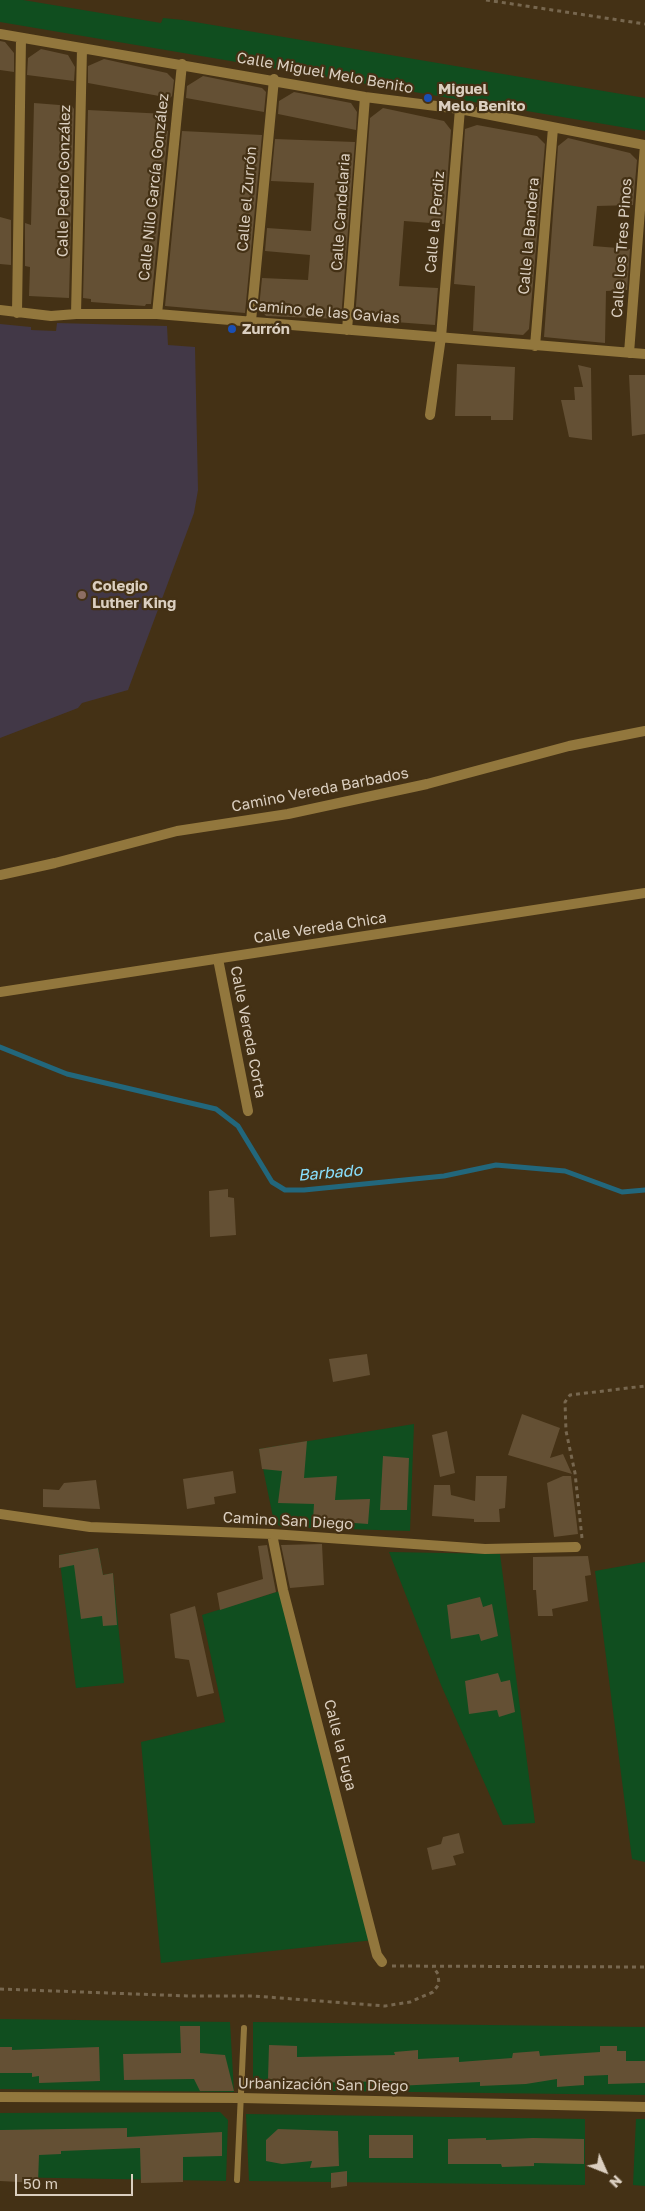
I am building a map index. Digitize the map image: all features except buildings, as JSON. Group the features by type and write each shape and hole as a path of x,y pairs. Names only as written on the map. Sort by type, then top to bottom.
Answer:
{"street":[{"name":"Calle Miguel Melo Benito","path":"0,34 365,97 460,109 645,145"},
{"path":"17,313 20,38"},
{"name":"Calle Pedro González","path":"76,314 82,48"},
{"name":"Calle Nilo García González","path":"157,314 182,64"},
{"name":"Calle el Zurrón","path":"251,321 274,80"},
{"name":"Calle Candelaria","path":"347,330 365,97"},
{"name":"Calle la Perdiz","path":"430,415 441,337 460,109"},
{"name":"Calle la Bandera","path":"535,346 552,128"},
{"name":"Calle los Tres Pinos","path":"629,353 645,145"},
{"name":"Camino de las Gavias","path":"0,310 51,316 76,314 157,314 645,354"},
{"name":"Camino Vereda Barbados","path":"0,875 55,863 177,831 288,814 427,784 569,746 645,731"},
{"name":"Calle Vereda Chica","path":"0,992 645,893"},
{"name":"Calle Vereda Corta","path":"218,959 248,1111"},
{"name":"Camino San Diego","path":"0,1514 90,1527 272,1534 486,1549 576,1547"},
{"name":"Calle la Fuga","path":"272,1534 283,1590 377,1955 382,1962"},
{"name":"Urbanización San Diego","path":"0,2097 241,2098 645,2108"}],"lane":[{"path":"237,2180 244,2028"}],"path":[{"path":"486,0 645,24"},
{"path":"576,1547 583,1537 575,1473 566,1431 565,1402 570,1395 645,1386"},
{"path":"382,1962 389,1966 433,1967 645,1967"},
{"path":"0,1988 188,1996 254,1996 385,2006 410,2002 433,1992 440,1984 438,1974 433,1967"}],"shaded area":[{"name":"Colegio Luther King","path":"57,323 167,326 168,345 195,347 198,490 194,513 128,690 82,703 78,708 0,738 0,324 31,327 31,330 56,331"}],"green space":[{"path":"0,0 23,0 161,23 163,18 183,20 645,98 645,131 0,22"},
{"path":"414,1424 410,1531 281,1527 274,1522 259,1449"},
{"path":"98,1548 103,1575 113,1573 124,1683 76,1688 59,1555"},
{"path":"389,1552 500,1554 535,1823 503,1825 441,1685"},
{"path":"645,1562 645,1862 632,1859 595,1571"},
{"path":"283,1590 374,1940 161,1963 141,1742 225,1722 202,1615"},
{"path":"0,2019 230,2022 234,2092 0,2089"},
{"path":"253,2022 645,2027 645,2095 259,2090 253,2087"},
{"path":"220,2112 228,2120 226,2181 0,2177 0,2113"},
{"path":"246,2114 585,2119 585,2185 249,2181"},
{"path":"636,2119 645,2119 645,2186 633,2185"}],"waterway":[{"name":"Barbado","path":"0,1047 67,1074 216,1109 238,1126 272,1182 285,1190 304,1190 444,1176 496,1165 565,1171 622,1192 645,1190"}],"place":[{"name":"Miguel Melo Benito","path":"428,98"},
{"name":"Zurrón","path":"232,329"},
{"name":"Colegio Luther King","path":"82,595"}]}
